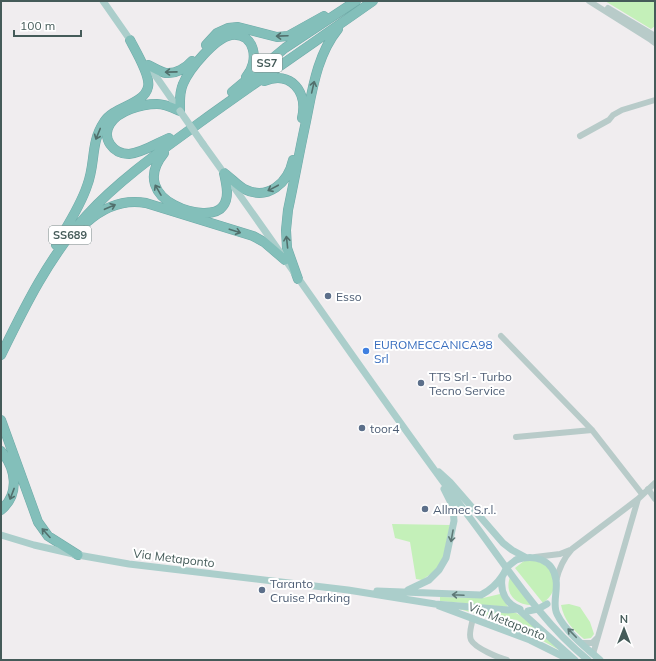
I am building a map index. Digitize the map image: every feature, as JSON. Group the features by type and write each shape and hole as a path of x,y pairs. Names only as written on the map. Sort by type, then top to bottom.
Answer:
{"highway":[{"path":"148,65 166,73 177,72 187,67 217,33 228,28 238,27 277,37 288,36 355,1"},
{"name":"SS7","path":"183,131 237,89 285,48 355,1"},
{"name":"SS7","path":"183,131 292,59 373,1"},
{"path":"298,279 287,248 286,230 288,210 313,88 322,55 332,36 344,21"},
{"path":"170,140 129,154 119,152 111,147 107,139 107,131 110,124 118,116 144,105 158,104 180,111 180,93 183,83 192,67 214,44 225,37 232,35 242,37 247,40 252,45 255,57 251,71 237,89"},
{"path":"58,247 88,185 92,167 94,143 99,130 106,118 117,110 139,100 149,87 148,78 130,40"},
{"path":"224,173 243,189 254,193 264,192 275,188 285,180 292,167 303,113 302,96 296,86 285,79 272,78 248,88"},
{"name":"SS689","path":"1,355 37,285 58,247 73,224 99,194 133,165 183,131"},
{"path":"170,140 154,170 154,181 157,191 164,199 175,206 193,211 207,213 216,212 223,207 226,200 227,190 224,173"},
{"path":"58,247 68,244 86,223 102,211 118,204 135,201 156,205 253,236 264,242 285,260"},
{"name":"SS689","path":"1,342 16,310 41,266 58,247"},
{"path":"1,420 35,515 41,527 52,539 78,555"},
{"path":"1,451 12,470 14,484 11,497 7,505 1,510"}],"main road":[{"path":"103,1 427,462 545,618 588,660"},
{"path":"427,462 450,482 503,542 512,550 525,557"},
{"path":"404,592 429,580 439,570 446,558 452,533 454,521 453,507 427,462"},
{"name":"Via Metaponto","path":"1,535 34,545 78,555 129,564 348,590"},
{"path":"575,660 510,603 503,594 501,584 503,576 507,567 516,560 525,557 535,557 544,561 550,566 556,581 555,607 557,614 566,627 600,660"},
{"path":"348,590 481,595 489,591 503,576"},
{"path":"348,590 435,604 508,610 518,609 528,611 538,609 547,604 553,596 555,590"},
{"name":"Via Metaponto","path":"435,604 530,640 570,660"}],"street":[{"path":"589,1 655,43"},
{"path":"596,1 655,36"},
{"path":"580,136 607,122 613,115 622,110 655,100"},
{"path":"501,336 592,430 640,497"},
{"path":"516,438 592,430"},
{"path":"556,581 560,565 572,549 640,497 655,483"},
{"path":"648,489 655,499"},
{"path":"593,654 640,497"},
{"path":"535,557 560,554 572,549"},
{"path":"473,618 470,639 474,644 493,655 507,660"},
{"path":"582,644 592,643 597,638"}],"green space":[{"path":"605,1 655,1 655,26 651,29"},
{"path":"392,524 450,525 443,558 435,571 422,580 416,579 410,542 395,538"},
{"path":"531,560 546,565 553,577 553,591 549,598 543,603 515,568 524,561"},
{"path":"510,577 532,605 516,601 509,589"},
{"path":"500,594 508,607 440,601 440,597 483,598"},
{"path":"569,604 580,607 590,622 594,634 591,638 584,639 566,620 561,605"},
{"path":"456,608 516,613 525,618 561,651 534,636 531,630 517,620 489,615 483,616"}],"place":[{"name":"Esso","path":"328,296"},
{"name":"EUROMECCANICA98 Srl","path":"366,351"},
{"name":"TTS Srl - Turbo Tecno Service","path":"421,383"},
{"name":"toor4","path":"362,428"},
{"name":"Allmec S.r.l.","path":"425,509"},
{"name":"Taranto Cruise Parking","path":"262,590"}]}
